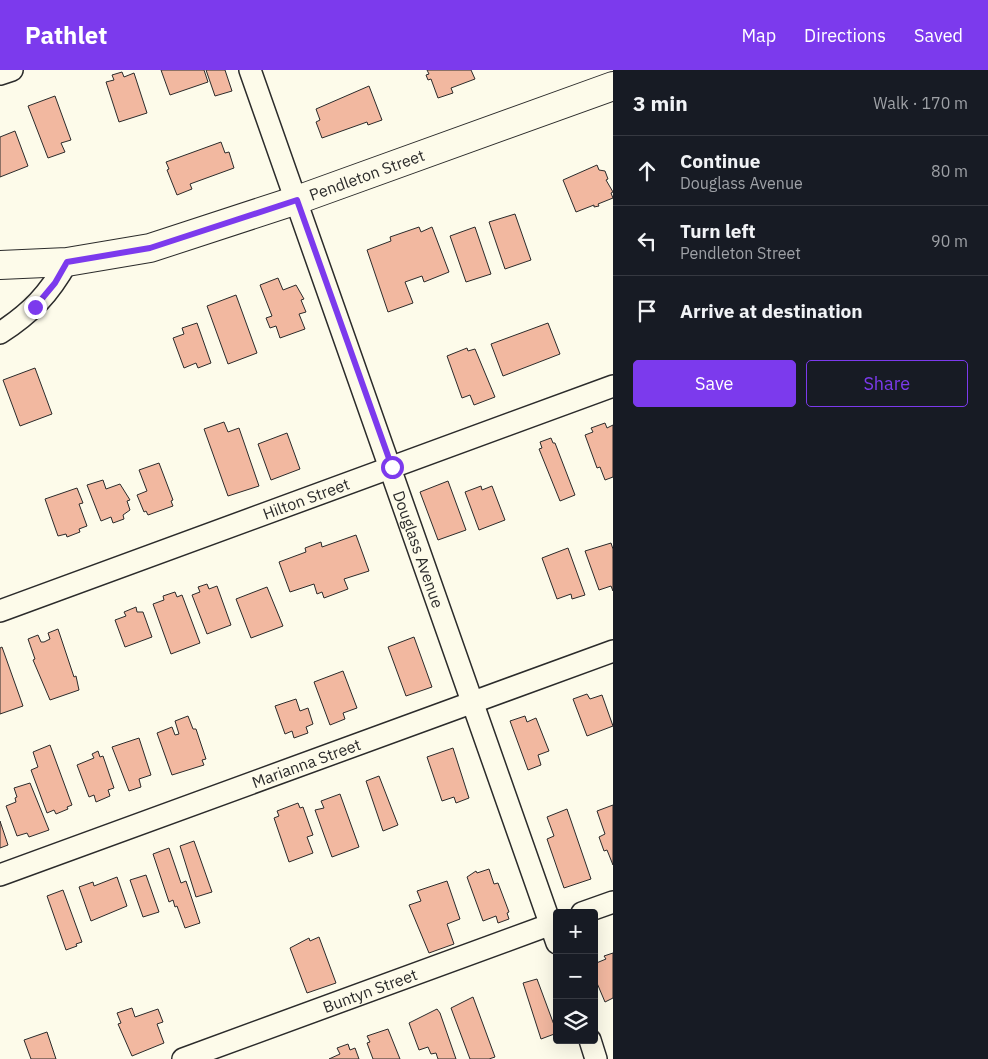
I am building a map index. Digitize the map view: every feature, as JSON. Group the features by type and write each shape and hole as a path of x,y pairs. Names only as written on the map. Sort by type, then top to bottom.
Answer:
{"main road":[{"name":"Pendleton Street","path":"0,265 67,262 150,248 297,200 613,86"}],"street":[{"path":"0,74 12,70"},
{"name":"Douglass Avenue","path":"250,70 392,467 471,703 553,925"},
{"path":"0,333 35,307 55,283 67,262"},
{"name":"Hilton Street","path":"0,612 613,386"},
{"name":"Marianna Street","path":"0,875 613,651"},
{"path":"593,909 613,902"},
{"name":"Buntyn Street","path":"183,1059 553,931"},
{"path":"591,1044 596,1059"}],"building":[{"path":"161,70 204,70 208,82 170,95"},
{"path":"206,70 225,70 232,91 215,96"},
{"path":"427,70 471,70 475,79 451,88 453,93 438,98 431,79 428,80 426,75 429,74"},
{"path":"122,72 124,77 134,73 147,113 119,122 106,82 114,80 112,75"},
{"path":"369,86 382,120 368,125 367,122 322,138 316,122 320,120 316,109"},
{"path":"55,96 71,140 61,143 65,152 48,158 28,106"},
{"path":"15,131 28,166 0,177 0,137"},
{"path":"221,142 225,153 229,152 234,168 190,184 192,189 177,195 167,170 169,169 166,162"},
{"path":"597,165 599,170 605,171 608,179 606,180 613,192 611,193 613,198 598,204 599,206 594,207 594,205 576,212 563,180"},
{"path":"515,214 531,260 505,269 489,222"},
{"path":"419,227 421,232 432,227 449,272 424,282 422,276 405,282 413,303 388,312 367,250 391,241 390,237"},
{"path":"475,227 491,274 466,282 450,236"},
{"path":"278,278 283,290 296,285 304,299 301,300 306,312 299,314 305,329 280,338 276,326 270,328 266,318 272,316 260,285"},
{"path":"236,295 257,353 228,364 207,306"},
{"path":"197,323 211,363 198,368 196,363 184,368 173,338 184,334 182,328"},
{"path":"548,323 560,354 503,376 491,344"},
{"path":"467,348 468,351 475,349 495,397 474,405 470,395 462,398 447,356"},
{"path":"35,368 52,414 20,426 3,380"},
{"path":"224,422 228,432 239,428 259,486 228,496 204,429"},
{"path":"605,423 607,428 613,425 613,477 605,480 600,467 597,468 585,435 593,432 591,428"},
{"path":"287,433 300,469 271,480 258,444"},
{"path":"551,438 553,443 555,443 575,495 560,501 539,449 542,448 540,442"},
{"path":"159,463 173,500 171,501 173,506 148,515 146,511 144,512 137,495 147,491 139,470"},
{"path":"103,480 106,489 120,484 130,500 127,501 130,510 123,515 124,519 113,523 111,517 101,521 87,485"},
{"path":"448,481 466,530 438,540 420,492"},
{"path":"481,486 482,490 492,486 505,520 479,530 465,492"},
{"path":"77,488 83,503 79,504 87,526 79,529 80,532 67,537 66,534 58,536 45,499"},
{"path":"356,535 369,571 344,579 348,589 324,598 322,592 317,594 314,584 290,592 279,562 306,552 305,548 321,542 322,547"},
{"path":"611,543 613,549 613,591 611,586 599,590 585,551"},
{"path":"568,548 585,595 572,599 571,594 557,599 542,558"},
{"path":"207,584 209,589 217,586 231,625 207,634 192,595 200,592 198,587"},
{"path":"267,587 283,626 251,638 236,599"},
{"path":"175,592 177,597 182,595 200,643 171,654 153,604 164,600 163,596"},
{"path":"136,607 137,612 143,612 152,637 125,647 115,620 126,616 124,612"},
{"path":"58,629 74,677 76,676 79,690 50,700 33,660 35,659 28,639 38,635 41,642 44,642 50,639 48,633"},
{"path":"414,637 432,687 406,696 388,647"},
{"path":"2,647 23,706 0,714 0,648"},
{"path":"343,671 357,708 343,713 345,719 330,725 314,682"},
{"path":"587,694 590,699 602,695 613,726 587,736 573,699"},
{"path":"296,699 300,711 308,708 313,724 306,727 308,733 294,738 292,731 285,734 275,706"},
{"path":"188,716 193,729 196,729 206,759 202,760 204,765 172,775 157,733 172,727 175,735 179,734 175,721"},
{"path":"525,716 527,722 536,718 549,751 538,755 541,765 528,770 510,721"},
{"path":"139,738 151,775 139,779 141,787 129,791 112,747"},
{"path":"50,745 72,805 67,807 68,809 56,814 54,810 47,813 31,770 38,767 33,752"},
{"path":"453,748 469,798 456,803 454,797 442,801 427,757"},
{"path":"98,751 100,757 103,756 114,788 108,790 110,796 96,802 94,795 89,797 77,765 94,758 92,754"},
{"path":"379,776 398,825 383,831 366,781"},
{"path":"30,783 49,830 29,837 27,833 17,836 6,806 16,802 15,798 17,797 14,788"},
{"path":"340,794 359,847 332,857 315,810 324,808 321,801"},
{"path":"298,803 300,808 303,807 313,835 307,837 313,853 289,862 274,818 279,816 277,811"},
{"path":"613,805 613,865 607,850 604,851 599,837 605,834 597,811"},
{"path":"567,809 591,879 564,888 547,839 554,836 547,817"},
{"path":"0,821 8,845 0,848"},
{"path":"194,841 212,892 196,897 180,846"},
{"path":"169,848 181,883 186,881 200,923 185,928 177,906 175,907 173,900 169,902 153,854"},
{"path":"489,869 494,884 498,883 509,912 507,913 509,919 498,923 496,916 483,921 467,877 476,871 477,873"},
{"path":"146,875 159,912 143,917 130,880"},
{"path":"117,877 127,906 91,921 79,887 93,882 94,886"},
{"path":"447,881 460,919 447,924 454,944 429,953 409,905 421,901 417,891"},
{"path":"63,890 82,942 66,950 47,896"},
{"path":"319,937 336,983 307,993 290,948 309,938 310,941"},
{"path":"613,953 613,998 605,1002 598,985 598,962 606,959 604,956"},
{"path":"537,979 553,1022 553,1034 541,1039 523,983"},
{"path":"473,997 495,1057 489,1059 470,1059 451,1008"},
{"path":"132,1008 135,1017 158,1009 163,1022 157,1024 164,1043 132,1056 118,1024 121,1023 117,1013"},
{"path":"437,1009 456,1059 438,1059 436,1053 431,1054 428,1047 419,1050 409,1023"},
{"path":"388,1029 400,1059 373,1059 367,1043 370,1042 367,1036"},
{"path":"47,1032 56,1059 31,1059 24,1040"},
{"path":"348,1044 350,1050 355,1048 359,1059 329,1059 340,1054 337,1048"}],"route":[{"path":"35,307 55,283 67,262 150,248 297,200 392,467"}]}
